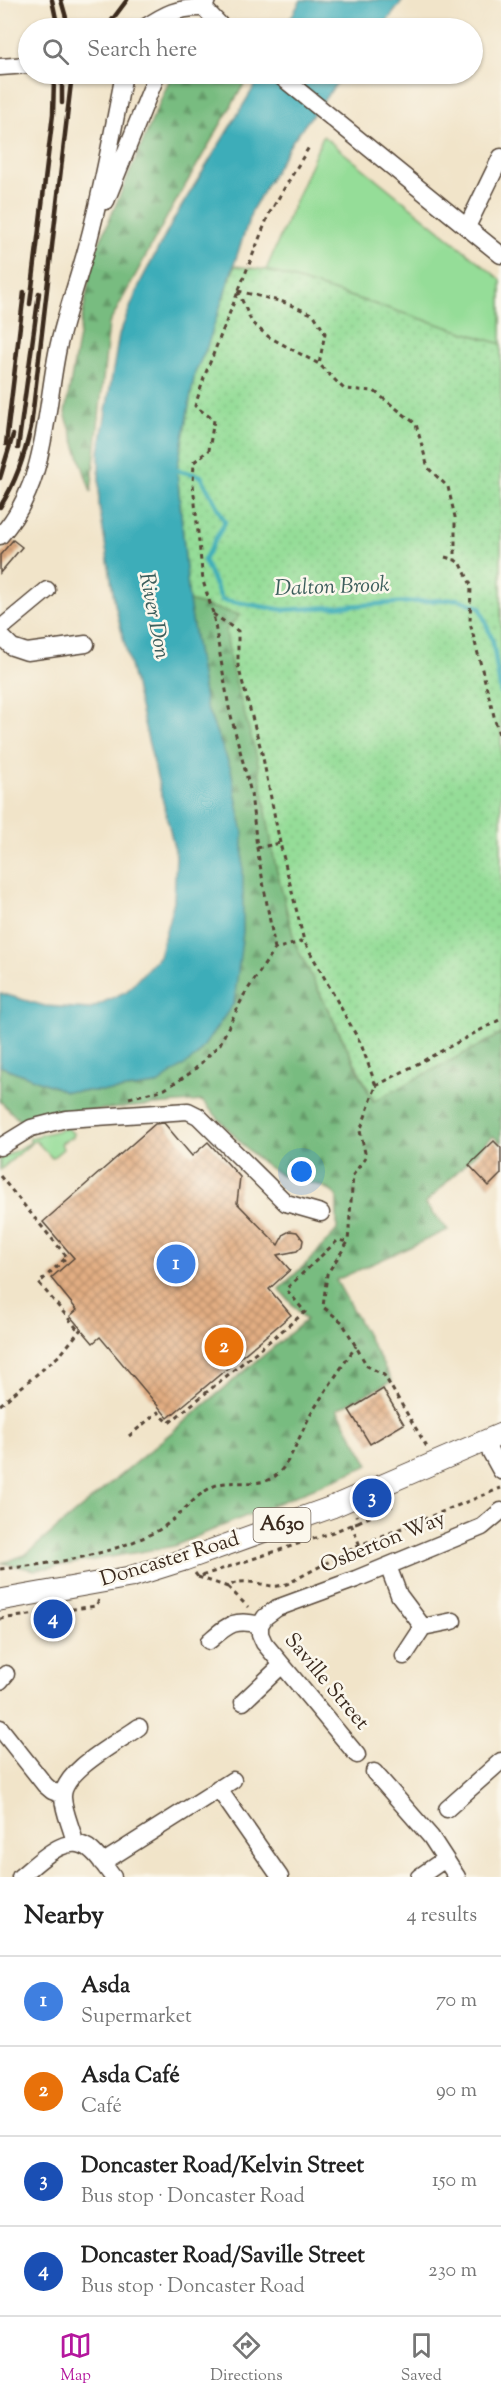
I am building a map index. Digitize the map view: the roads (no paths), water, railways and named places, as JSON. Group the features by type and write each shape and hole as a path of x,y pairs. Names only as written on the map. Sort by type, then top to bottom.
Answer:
{"main road":[{"name":"Doncaster Road","path":"0,1600 130,1577 184,1560 332,1507 493,1438"},
{"name":"Doncaster Road","path":"0,1589 72,1587"}],"street":[{"path":"159,18 165,14 206,4 216,18"},
{"path":"0,67 18,66"},
{"path":"88,244 122,84"},
{"path":"0,536 18,510 41,454 58,348 71,295 88,244 153,84"},
{"path":"291,84 501,255"},
{"path":"467,227 501,158"},
{"path":"0,629 47,590"},
{"path":"0,635 12,647 27,652 86,644"},
{"path":"0,1147 31,1128 66,1119 188,1111 198,1116 286,1203 321,1213"},
{"path":"493,1438 501,1471"},
{"name":"Osberton Way","path":"277,1608 482,1527 501,1511"},
{"path":"388,1566 399,1595 423,1627"},
{"name":"Saville Street","path":"277,1608 265,1617 261,1624 260,1634 264,1643 357,1755"},
{"path":"208,1641 233,1623 242,1621 261,1624"},
{"path":"404,1656 423,1627 453,1621"},
{"path":"243,1702 282,1665"},
{"path":"75,1843 63,1795 64,1786 75,1771 139,1727"},
{"path":"0,1728 45,1785 63,1795"},
{"path":"447,1809 501,1761"},
{"path":"374,1772 431,1837 457,1877"},
{"path":"102,1863 233,1780"},
{"path":"218,1788 280,1877"},
{"path":"20,1877 56,1848 75,1843 86,1846 113,1877"},
{"path":"419,1877 445,1859"}],"water":[{"path":"301,0 403,0 390,18 291,18"},
{"name":"River Don","path":"256,84 336,84 293,140 252,210 207,347 195,373 177,470 189,601 206,706 231,769 243,833 243,932 234,1003 197,1056 156,1085 111,1091 65,1091 0,1066 0,993 45,1006 89,1009 127,991 159,956 174,901 176,855 115,604 99,505 99,452 119,335 141,281 175,217"}],"waterway":[{"name":"Dalton Brook","path":"177,470 201,476 225,522 204,560 222,600 284,610 458,599 480,607 493,642 501,694"}],"railway":[{"path":"52,0 56,18"},
{"path":"61,0 66,18"},
{"path":"114,18 127,0"},
{"path":"30,304 53,114 54,84"},
{"path":"62,84 62,103"},
{"path":"0,507 19,469 31,427 71,84"},
{"path":"6,444 24,292"},
{"path":"18,448 39,293"},
{"path":"0,478 13,435"}],"place":[{"name":"Asda","path":"176,1264"},
{"name":"Asda Café","path":"224,1347"},
{"name":"Doncaster Road/Kelvin Street","path":"372,1498"},
{"name":"Doncaster Road/Saville Street","path":"53,1619"}]}
